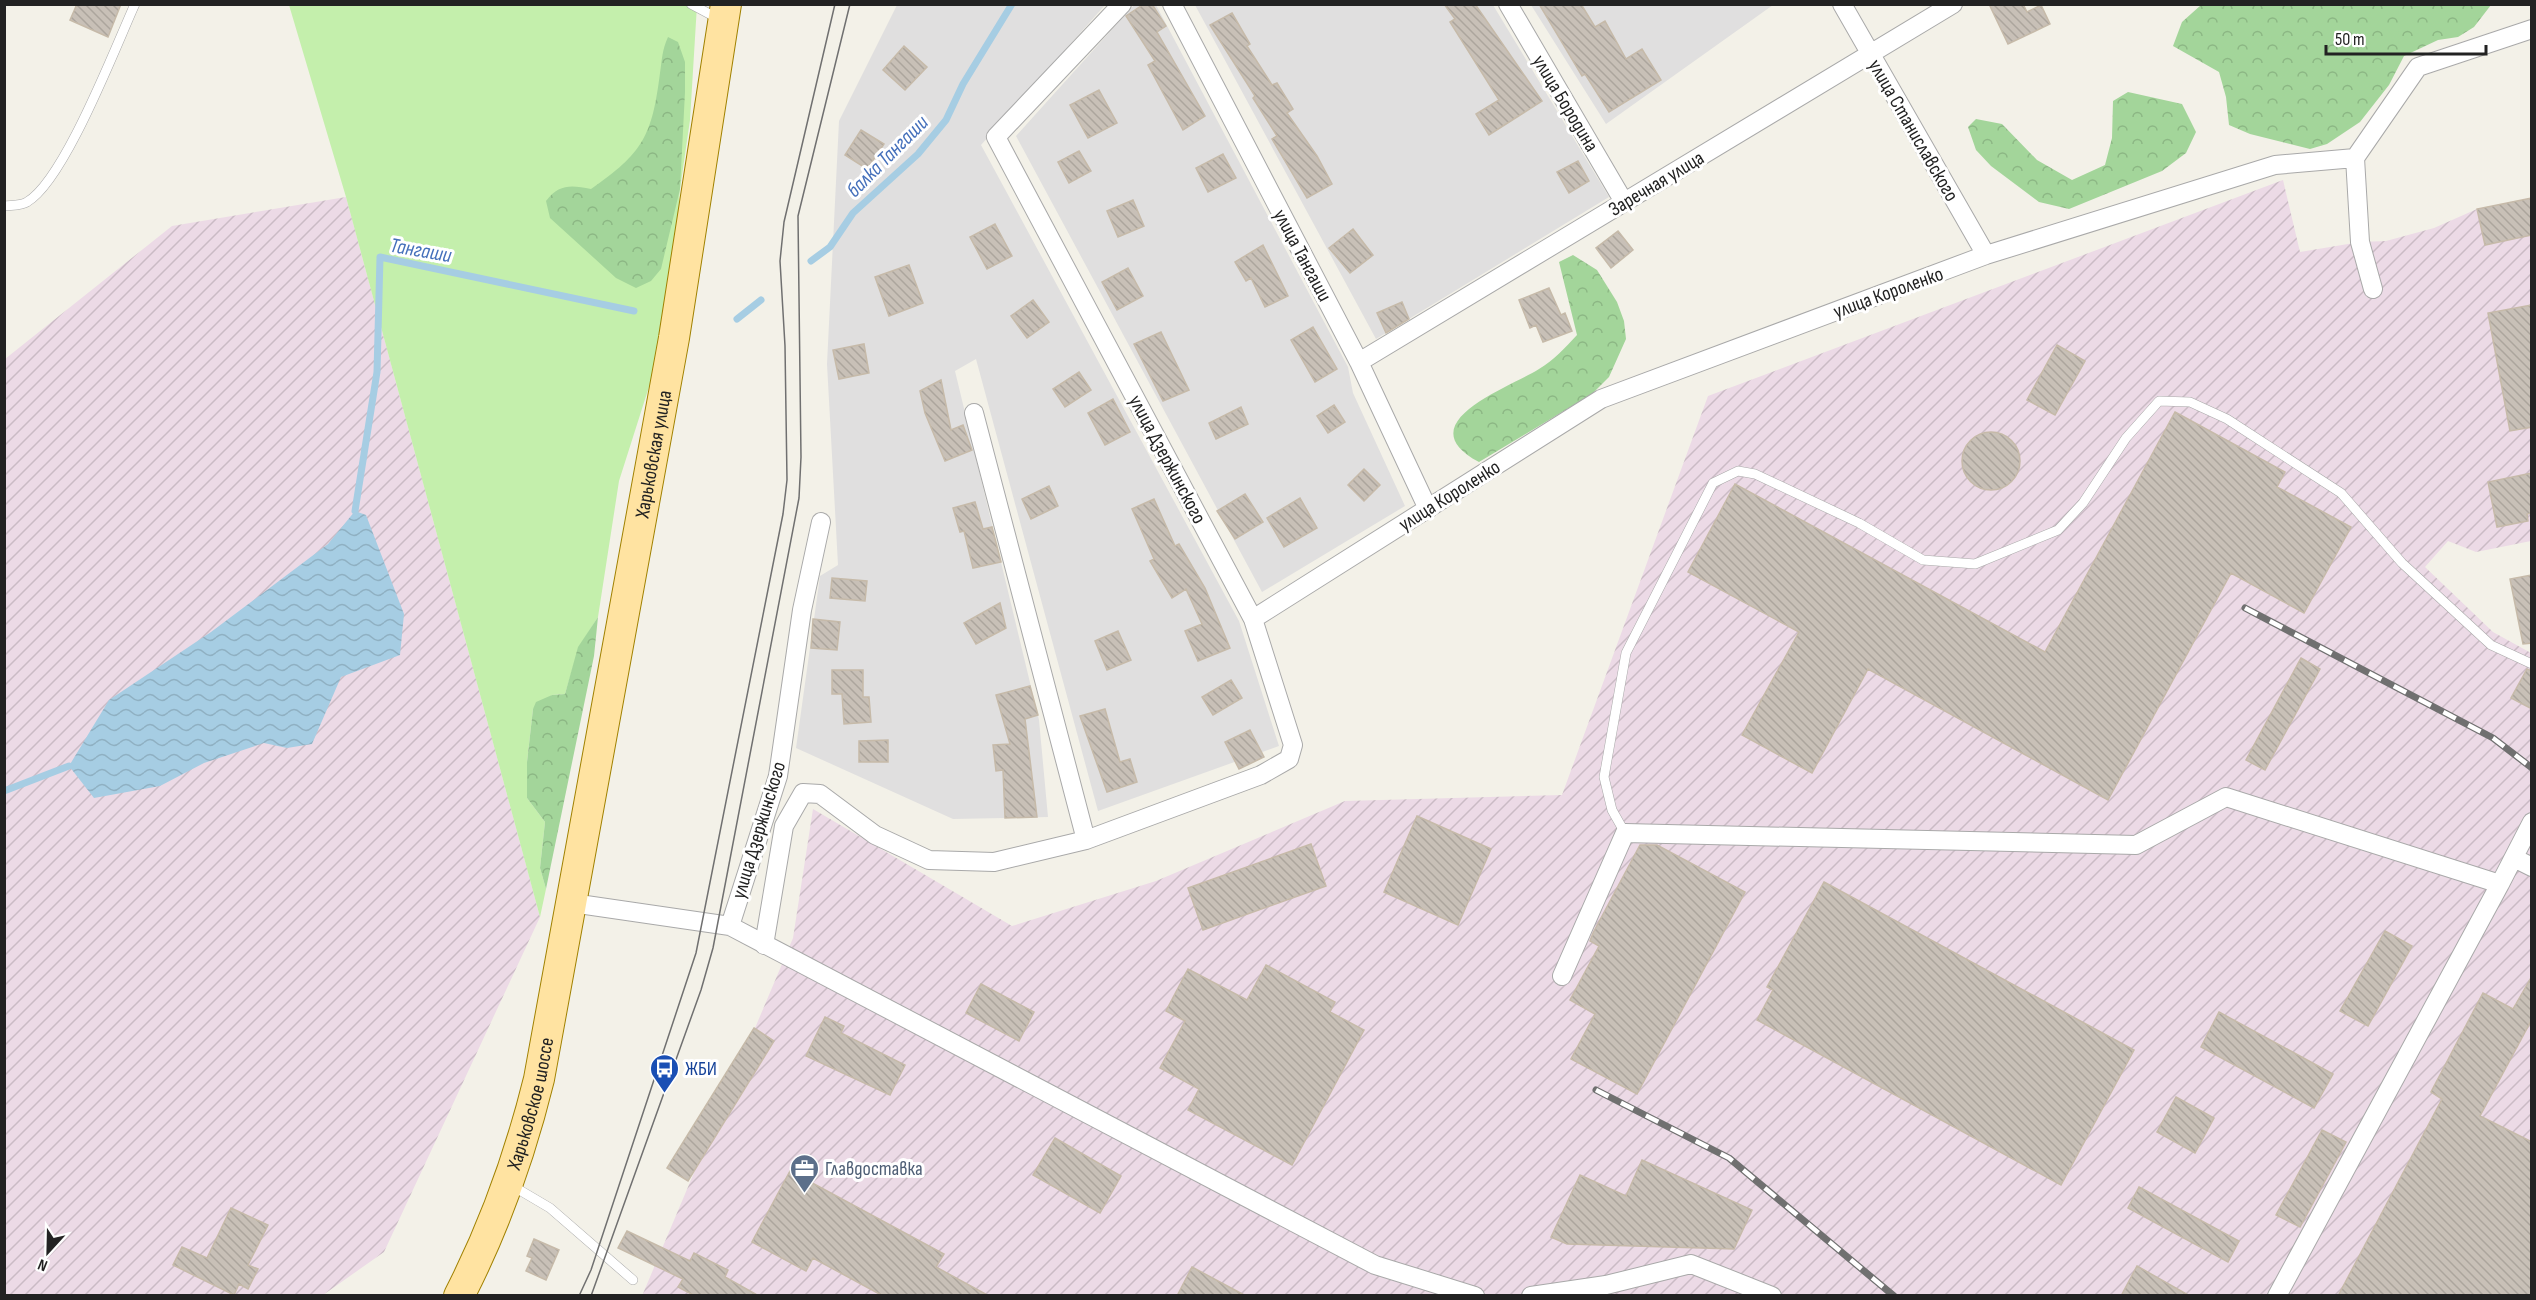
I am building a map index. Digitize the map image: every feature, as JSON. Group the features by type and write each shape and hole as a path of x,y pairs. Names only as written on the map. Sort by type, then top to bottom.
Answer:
{"main road":[{"name":"Харьковская улица","path":"572,903 674,338 725,13"},
{"name":"Харьковское шоссе","path":"459,1296 472,1272 527,1127 539,1079 572,903"}],"street":[{"name":"улица Дзержинского","path":"764,945 784,826 802,794 820,794 875,835 929,860 994,862 1086,840 1260,776 1289,759 1293,745 1254,619 996,137 1122,4"},
{"name":"улица Тангаши","path":"1172,4 1359,362 1428,509"},
{"name":"улица Бородина","path":"1508,4 1624,202"},
{"name":"улица Станиславского","path":"1842,4 1986,255"},
{"name":"Заречная улица","path":"1359,362 1953,4"},
{"path":"2373,289 2360,242 2355,158 2418,67 2532,29"},
{"name":"улица Короленко","path":"1254,619 1601,399 1986,255 2275,165 2355,158"},
{"path":"974,413 1086,840"},
{"name":"улица Дзержинского","path":"730,926 778,776 802,610 821,522"},
{"path":"1562,976 1625,833 2136,845 2226,797 2500,884"},
{"path":"2277,1296 2532,822"},
{"path":"2514,858 2532,867"},
{"path":"572,903 730,926 1375,1265 1475,1296"},
{"path":"1531,1296 1606,1285 1691,1264 1772,1296"}],"lane":[{"path":"4,206 26,203 50,182 87,112 135,4"},
{"path":"691,4 725,13"},
{"path":"1625,833 1612,810 1604,777 1626,653 1713,483 1738,471 1755,474 1848,518 1923,560 1975,564 2058,530 2083,503 2126,438 2159,401 2190,402 2227,419 2341,493 2402,563 2491,645 2532,664"},
{"path":"506,1182 550,1208 633,1280"}],"shaded area":[{"path":"897,5 1105,5 981,145 1239,621 1279,746 1098,811 976,359 955,371 1039,720 1048,817 953,819 796,748 820,576 838,565 827,364 839,121"},
{"path":"1134,5 1156,5 1348,367 1353,393 1405,506 1262,592 1016,136"},
{"path":"1195,5 1493,5 1609,197 1376,339"},
{"path":"1531,5 1773,5 1606,124"},
{"path":"2283,180 2300,252 2360,242 2386,241 2434,228 2477,209 2531,198 2531,541 2476,552 2448,541 2425,567 2493,632 2531,653 2531,1295 642,1296 793,938 813,809 1012,926 1156,881 1345,801 1562,795 1708,396"},
{"path":"346,197 540,917 384,1252 323,1295 5,1296 5,359 172,226"}],"green space":[{"path":"289,5 697,5 690,120 680,189 676,240 654,371 619,481 598,617 579,647 565,694 552,695 533,709 527,762 527,798 545,822 540,868 546,889 540,917 346,197"},
{"path":"2201,5 2491,5 2474,27 2458,37 2438,40 2404,56 2389,85 2360,122 2327,144 2310,149 2250,134 2229,125 2226,97 2219,72 2173,46 2182,22"},
{"path":"668,37 678,42 685,62 680,189 661,269 651,281 636,288 616,278 550,218 546,201 556,191 566,187 591,189 623,165 634,153 642,141 653,113 662,55"},
{"path":"2128,92 2182,104 2196,132 2186,153 2162,171 2069,209 2039,202 1991,166 1976,150 1968,127 1976,119 2002,124 2037,160 2072,180 2105,165 2112,138 2113,101"},
{"path":"1573,255 1597,270 1617,302 1624,321 1626,339 1609,377 1592,394 1479,462 1459,448 1453,434 1458,420 1470,408 1488,396 1544,365 1559,354 1577,335 1559,262"},
{"path":"598,617 594,656 546,889 540,868 545,822 527,798 527,762 533,709 536,702 552,695 565,694 578,647"}],"water":[{"path":"355,511 366,515 404,614 400,655 341,677 312,744 287,748 264,743 204,763 160,786 94,798 69,766 109,700 211,632 328,544"}],"building":[{"path":"77,4 121,4 108,37 70,20"},
{"path":"1144,4 1152,4 1166,26 1157,32 1205,116 1183,130 1148,65 1155,61 1126,16"},
{"path":"1444,4 1475,4 1542,101 1489,135 1476,114 1499,100 1450,22 1455,19"},
{"path":"1539,4 1581,4 1595,27 1605,21 1626,59 1642,49 1661,80 1609,112 1585,74 1582,76"},
{"path":"1989,4 2023,4 2027,12 2041,5 2050,24 2008,44"},
{"path":"1232,13 1250,44 1247,46 1272,85 1277,83 1293,109 1287,113 1317,156 1332,184 1307,198 1272,139 1277,136 1253,98 1255,96 1210,25"},
{"path":"904,46 927,67 905,90 883,70"},
{"path":"1099,90 1117,123 1088,138 1070,105"},
{"path":"861,130 884,144 867,169 845,155"},
{"path":"1079,151 1091,171 1069,183 1058,162"},
{"path":"1223,154 1236,178 1208,192 1196,168"},
{"path":"1578,161 1589,181 1569,193 1557,172"},
{"path":"2532,198 2532,235 2485,245 2477,209"},
{"path":"1133,200 1144,226 1118,237 1107,211"},
{"path":"995,224 1012,256 987,269 970,237"},
{"path":"1353,229 1373,255 1350,273 1329,248"},
{"path":"1618,231 1633,250 1611,268 1596,248"},
{"path":"1263,245 1288,296 1265,307 1251,278 1246,281 1235,262"},
{"path":"909,265 923,303 889,316 875,277"},
{"path":"1128,268 1143,296 1117,310 1102,282"},
{"path":"1549,288 1561,315 1565,313 1572,331 1543,342 1536,325 1530,328 1519,300"},
{"path":"1033,300 1049,322 1027,338 1011,316"},
{"path":"1402,302 1409,319 1386,333 1377,313"},
{"path":"2532,305 2532,427 2510,431 2488,313"},
{"path":"1313,327 1337,369 1315,382 1291,340"},
{"path":"1161,332 1189,390 1163,401 1134,344"},
{"path":"864,344 869,373 839,379 833,350"},
{"path":"2057,345 2085,361 2055,415 2027,400"},
{"path":"1079,372 1091,390 1065,407 1053,389"},
{"path":"941,380 951,430 963,425 972,450 945,461 925,413 920,391"},
{"path":"1113,399 1130,432 1105,445 1088,413"},
{"path":"1334,405 1345,422 1328,433 1317,416"},
{"path":"1241,407 1248,424 1216,439 1209,423"},
{"path":"2175,412 2285,472 2277,487 2351,527 2304,613 2231,573 2108,800 1868,669 1812,773 1742,735 1799,632 1688,572 1735,484 2045,652"},
{"path":"1991,432 2007,437 2015,445 2020,461 2015,477 2007,485 1991,490 1975,485 1967,477 1962,461 1967,445 1975,437"},
{"path":"1364,469 1380,485 1364,501 1348,485"},
{"path":"2532,473 2532,513 2527,514 2528,521 2497,527 2488,482"},
{"path":"1049,486 1058,506 1031,519 1022,499"},
{"path":"1245,494 1263,522 1235,539 1217,511"},
{"path":"1300,498 1317,528 1284,547 1267,518"},
{"path":"1154,499 1175,546 1179,544 1205,588 1230,648 1198,661 1185,631 1202,624 1186,589 1172,598 1150,561 1154,559 1132,509"},
{"path":"975,502 983,529 992,527 1001,562 973,568 964,531 960,532 953,508"},
{"path":"2532,575 2532,643 2523,644 2510,579"},
{"path":"832,578 867,581 865,601 830,598"},
{"path":"1000,603 1006,628 976,644 964,623"},
{"path":"813,619 840,622 837,650 811,648"},
{"path":"1118,631 1131,660 1107,670 1095,641"},
{"path":"2301,658 2320,669 2265,770 2246,760"},
{"path":"2527,669 2532,671 2532,709 2511,698"},
{"path":"832,670 863,670 863,697 869,697 871,722 844,724 842,694 832,694"},
{"path":"1231,680 1242,698 1213,715 1202,697"},
{"path":"1030,686 1038,715 1025,719 1037,817 1005,818 1003,770 996,771 993,745 1010,744 996,695"},
{"path":"1105,709 1120,762 1130,759 1137,782 1107,792 1080,716"},
{"path":"1250,730 1264,757 1239,769 1225,742"},
{"path":"888,740 888,762 859,762 859,741"},
{"path":"1417,816 1491,849 1458,925 1384,892"},
{"path":"1311,844 1326,886 1203,930 1188,888"},
{"path":"1640,845 1657,845 1745,892 1637,1094 1571,1059 1595,1014 1570,1000 1599,946 1590,941 1593,933"},
{"path":"1824,882 2134,1050 2061,1185 1757,1020 1773,990 1767,987"},
{"path":"2385,931 2412,946 2368,1026 2340,1011"},
{"path":"1266,965 1335,1002 1330,1012 1364,1030 1292,1165 1188,1110 1199,1089 1160,1068 1185,1021 1166,1011 1188,969 1247,1000"},
{"path":"2532,976 2532,1019 2480,1116 2532,1142 2532,1296 2338,1296 2442,1099 2431,1092 2483,993 2513,1009"},
{"path":"981,984 1034,1012 1019,1041 966,1013"},
{"path":"2219,1012 2333,1074 2314,1108 2201,1047"},
{"path":"825,1017 844,1026 841,1033 905,1065 890,1095 806,1056"},
{"path":"754,1028 774,1041 688,1181 667,1168"},
{"path":"2176,1097 2214,1118 2195,1153 2157,1132"},
{"path":"2322,1130 2346,1142 2300,1227 2276,1215"},
{"path":"1055,1138 1121,1176 1100,1213 1033,1175"},
{"path":"1642,1160 1752,1210 1734,1249 1567,1244 1551,1237 1580,1175 1626,1196"},
{"path":"790,1171 944,1254 936,1267 989,1296 883,1296 813,1258 806,1271 752,1242"},
{"path":"2139,1187 2239,1241 2228,1262 2128,1208"},
{"path":"231,1208 268,1225 248,1265 258,1269 248,1289 239,1284 234,1295 173,1265 182,1247 207,1258"},
{"path":"627,1231 690,1261 694,1253 728,1270 725,1277 759,1296 695,1296 678,1287 683,1279 618,1248"},
{"path":"534,1239 559,1250 546,1280 526,1271 532,1258 527,1256"},
{"path":"2137,1266 2190,1296 2121,1296"},
{"path":"1192,1267 1246,1296 1177,1296"}],"waterway":[{"name":"балка Тангаши","path":"811,261 830,247 853,213 918,154 946,120 963,84 1012,4"},
{"name":"Тангаши","path":"355,511 377,372 380,257 634,311"},
{"name":"балка Тангаши","path":"737,319 761,300"},
{"name":"Тангаши","path":"4,791 69,766"}],"tram line":[{"path":"579,1296 591,1270 696,953 783,514 787,480 785,346 780,261 784,222 835,4"},
{"path":"591,1296 701,990 713,948 799,498 801,457 798,216 850,4"}],"railway":[{"path":"2245,608 2493,738 2532,768"},
{"path":"1596,1090 1729,1158 1894,1296"}],"place":[{"name":"ЖБИ","path":"664,1094"},
{"name":"Главдоставка","path":"804,1194"}]}
